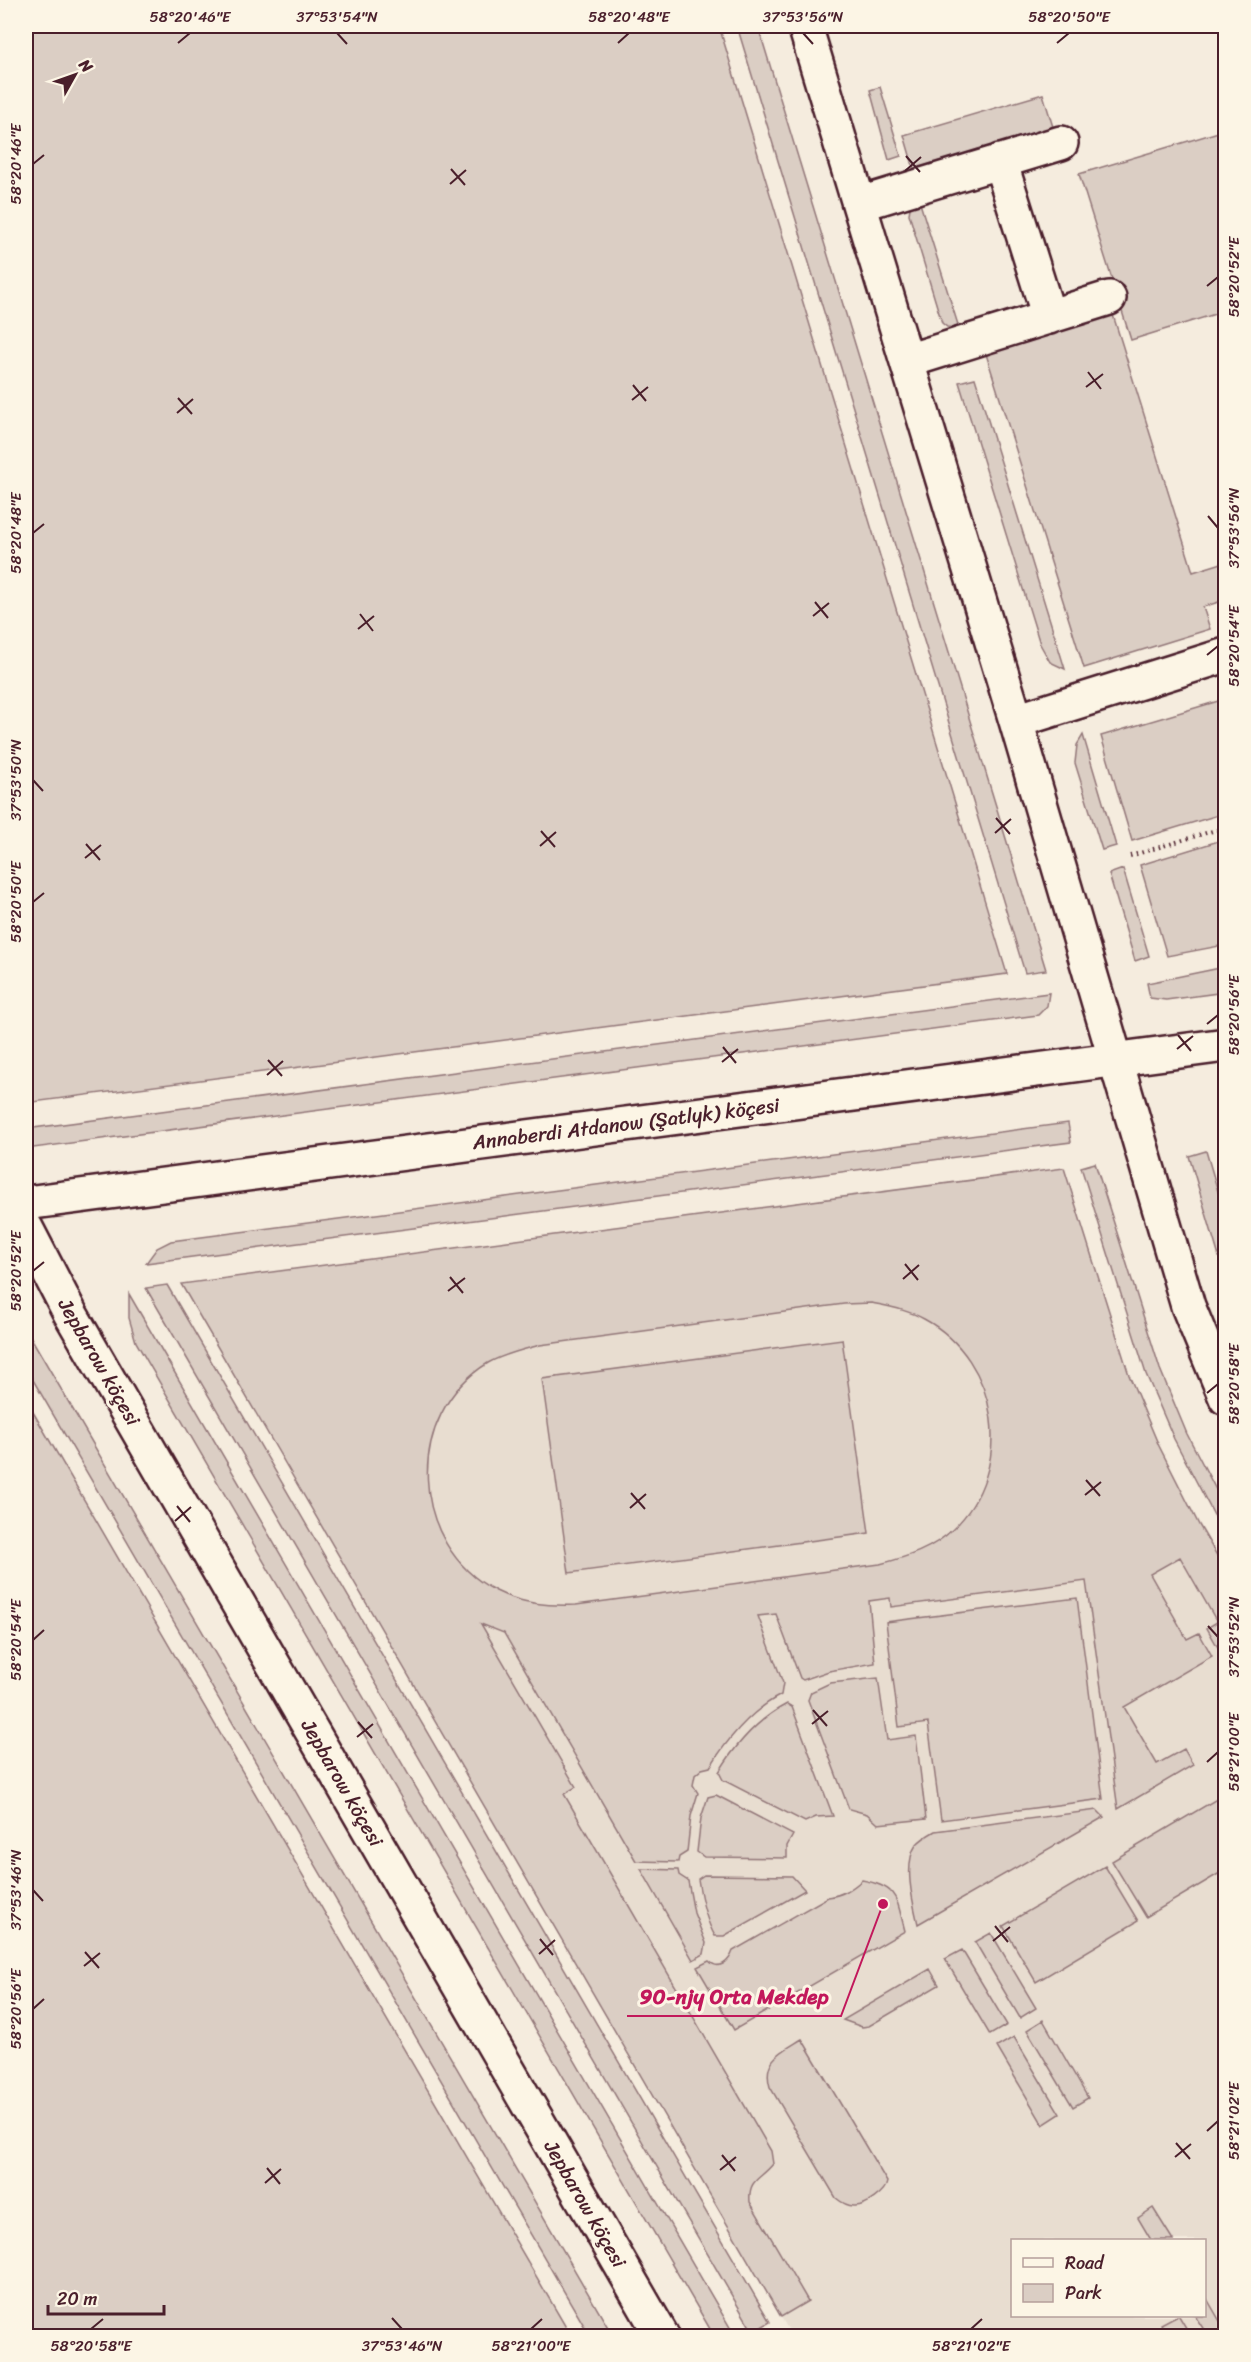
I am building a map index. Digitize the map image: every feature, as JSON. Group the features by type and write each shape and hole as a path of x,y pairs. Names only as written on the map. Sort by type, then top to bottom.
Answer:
{"street":[{"path":"805,26 1016,721 1188,1306 1226,1398"},
{"path":"860,204 1061,143"},
{"path":"1000,161 1049,317"},
{"path":"907,361 1109,298"},
{"path":"1016,721 1226,655"},
{"name":"Annaberdi Atdanow (Şatlyk) köçesi","path":"26,1203 1226,1045"},
{"name":"Jepbarow köçesi","path":"26,1228 70,1313 662,2337"}],"path":[{"path":"1130,856 1226,827"}],"shaded area":[{"path":"1064,1167 1129,1374 1160,1446 1225,1568 1225,2336 792,2336 181,1284"}],"green space":[{"path":"26,26 719,26 1007,974 26,1103"},
{"path":"737,26 758,26 1046,970 1025,973"},
{"path":"880,87 901,156 889,160 870,90"},
{"path":"1043,94 1053,127 914,169 904,135"},
{"path":"1225,130 1225,311 1131,340 1079,174"},
{"path":"919,200 959,328 947,327 942,323 909,214 910,208"},
{"path":"1113,315 1193,572 1225,562 1225,600 1203,607 1210,629 1084,668 986,354"},
{"path":"975,378 1065,669 1050,662 1040,644 959,382"},
{"path":"1225,699 1225,813 1132,841 1101,736"},
{"path":"1083,735 1116,846 1102,850 1075,763 1077,745"},
{"path":"1225,839 1225,945 1167,956 1140,865"},
{"path":"1123,869 1149,956 1135,961 1109,874"},
{"path":"1225,967 1225,992 1166,1000 1150,998 1147,983"},
{"path":"1049,993 1047,1006 1038,1015 26,1149 26,1129"},
{"path":"1068,1123 1071,1142 146,1263 157,1248 171,1241"},
{"path":"1206,1151 1225,1215 1225,1277 1189,1156"},
{"path":"1095,1163 1160,1369 1187,1434 1225,1507 1225,1536 1174,1439 1146,1374 1081,1167"},
{"path":"1064,1168 1129,1375 1159,1446 1199,1525 1225,1569 1225,1648 1220,1651 1207,1628 1217,1622 1180,1557 1150,1574 1187,1639 1199,1633 1212,1656 1124,1707 1157,1764 1184,1749 1193,1765 1118,1809 1086,1581 891,1607 890,1598 869,1601 875,1663 829,1671 803,1680 800,1678 776,1614 758,1616 783,1683 781,1695 750,1717 724,1746 710,1767 702,1769 695,1775 693,1785 698,1793 691,1816 687,1852 679,1857 678,1862 636,1861 504,1633 481,1624 576,1787 564,1794 771,2151 773,2164 753,2184 750,2202 808,2301 781,2317 181,1284","holes":["872,1303 918,1316 950,1337 969,1361 983,1388 991,1417 992,1447 986,1477 973,1504 953,1529 937,1542 910,1555 880,1564 576,1605 525,1601 496,1591 467,1570 446,1543 433,1512 428,1479 430,1446 441,1414 460,1386 488,1363 540,1345 844,1304"]},
{"path":"167,1285 770,2322 753,2332 146,1288"},
{"path":"129,1294 735,2336 716,2336 710,2329 136,1342 129,1318"},
{"path":"26,1329 613,2336 590,2336 26,1368"},
{"path":"842,1339 869,1533 569,1573 542,1379"},
{"path":"26,1400 571,2336 26,2336"},
{"path":"1077,1598 1103,1799 941,1820 928,1723 899,1727 886,1622"},
{"path":"878,1678 887,1740 916,1736 926,1819 878,1824 867,1814 849,1809 808,1700 811,1692 830,1683"},
{"path":"787,1704 792,1707 833,1816 816,1817 805,1822 723,1780 719,1772 748,1733"},
{"path":"1225,1794 1225,1870 1146,1917 1112,1861"},
{"path":"716,1795 793,1835 787,1846 787,1858 704,1857 697,1852 701,1818 708,1797"},
{"path":"1097,1810 1104,1817 918,1924 910,1884 910,1862 916,1845 927,1836 935,1831"},
{"path":"1105,1866 1138,1921 1036,1982 1003,1926"},
{"path":"641,1869 678,1870 679,1875 688,1881 694,1913 706,1943 704,1954 693,1960"},
{"path":"704,1875 792,1876 805,1890 724,1936 715,1936 706,1916 699,1886 698,1879"},
{"path":"862,1880 883,1886 894,1896 905,1931 734,2030 697,1967 709,1961 716,1965 723,1964 733,1951 828,1897 846,1892"},
{"path":"991,1933 1036,2008 1020,2018 975,1942"},
{"path":"962,1950 1007,2025 990,2035 945,1959"},
{"path":"930,1969 939,1985 869,2026 862,2027 843,2020"},
{"path":"1043,2020 1088,2098 1073,2107 1027,2030"},
{"path":"1014,2037 1060,2114 1043,2125 997,2047"},
{"path":"802,2039 887,2182 879,2194 859,2206 842,2203 836,2198 770,2087 769,2070 775,2057"},
{"path":"1153,2208 1172,2239 1150,2239 1138,2218"},
{"path":"1206,2297 1225,2330 1225,2336 1208,2336 1196,2317 1206,2317"},
{"path":"1174,2317 1180,2317 1191,2336 1168,2336 1161,2324"}],"place":[{"name":"90-njy Orta Mekdep","path":"883,1904"}]}
